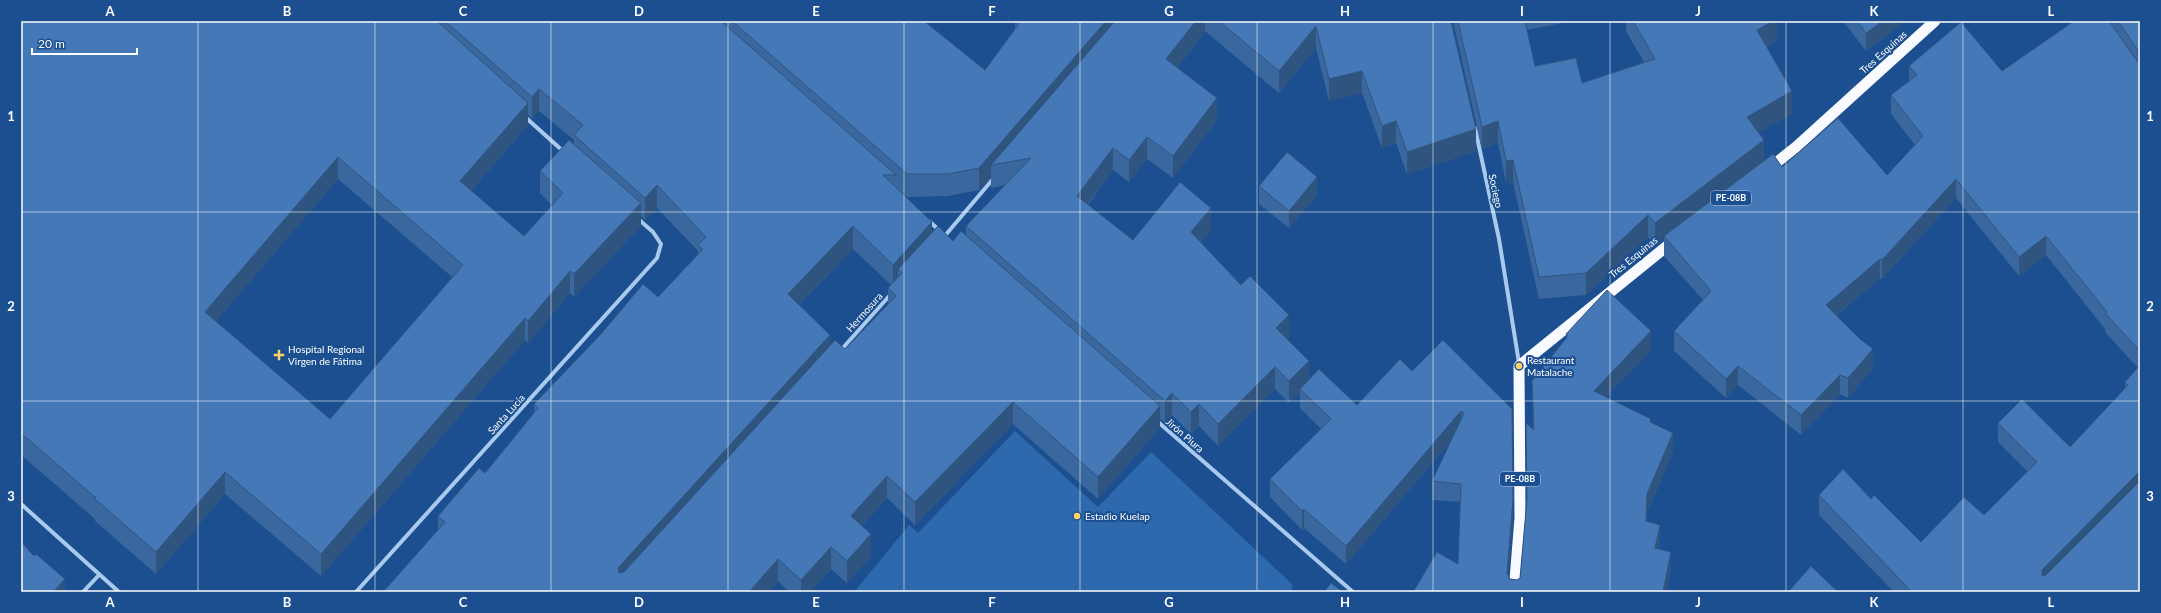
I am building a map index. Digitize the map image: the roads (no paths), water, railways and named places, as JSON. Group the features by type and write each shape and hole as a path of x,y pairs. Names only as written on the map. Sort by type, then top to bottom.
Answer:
{"highway":[{"name":"Tres Esquinas","path":"1759,176 1796,147 1936,21"},
{"name":"Tres Esquinas","path":"1519,366 1684,233"},
{"name":"PE-08B","path":"1514,592 1520,518 1519,366"}],"street":[{"path":"517,111 571,158"},
{"name":"Sociego","path":"1474,125 1499,239 1519,366"},
{"path":"940,241 997,176"},
{"name":"Santa Lucía","path":"356,592 657,258 661,244 653,232 636,216"},
{"path":"927,219 951,240"},
{"name":"Hermosura","path":"839,352 897,288"},
{"name":"Jirón Piura","path":"1153,417 1353,592"},
{"path":"21,504 119,592"},
{"path":"83,592 99,575"}],"place":[{"name":"Hospital Regional Virgen de Fátima","path":"279,355"},
{"name":"Restaurant Matalache","path":"1519,366"},
{"name":"Estadio Kuelap","path":"1077,516"}]}
